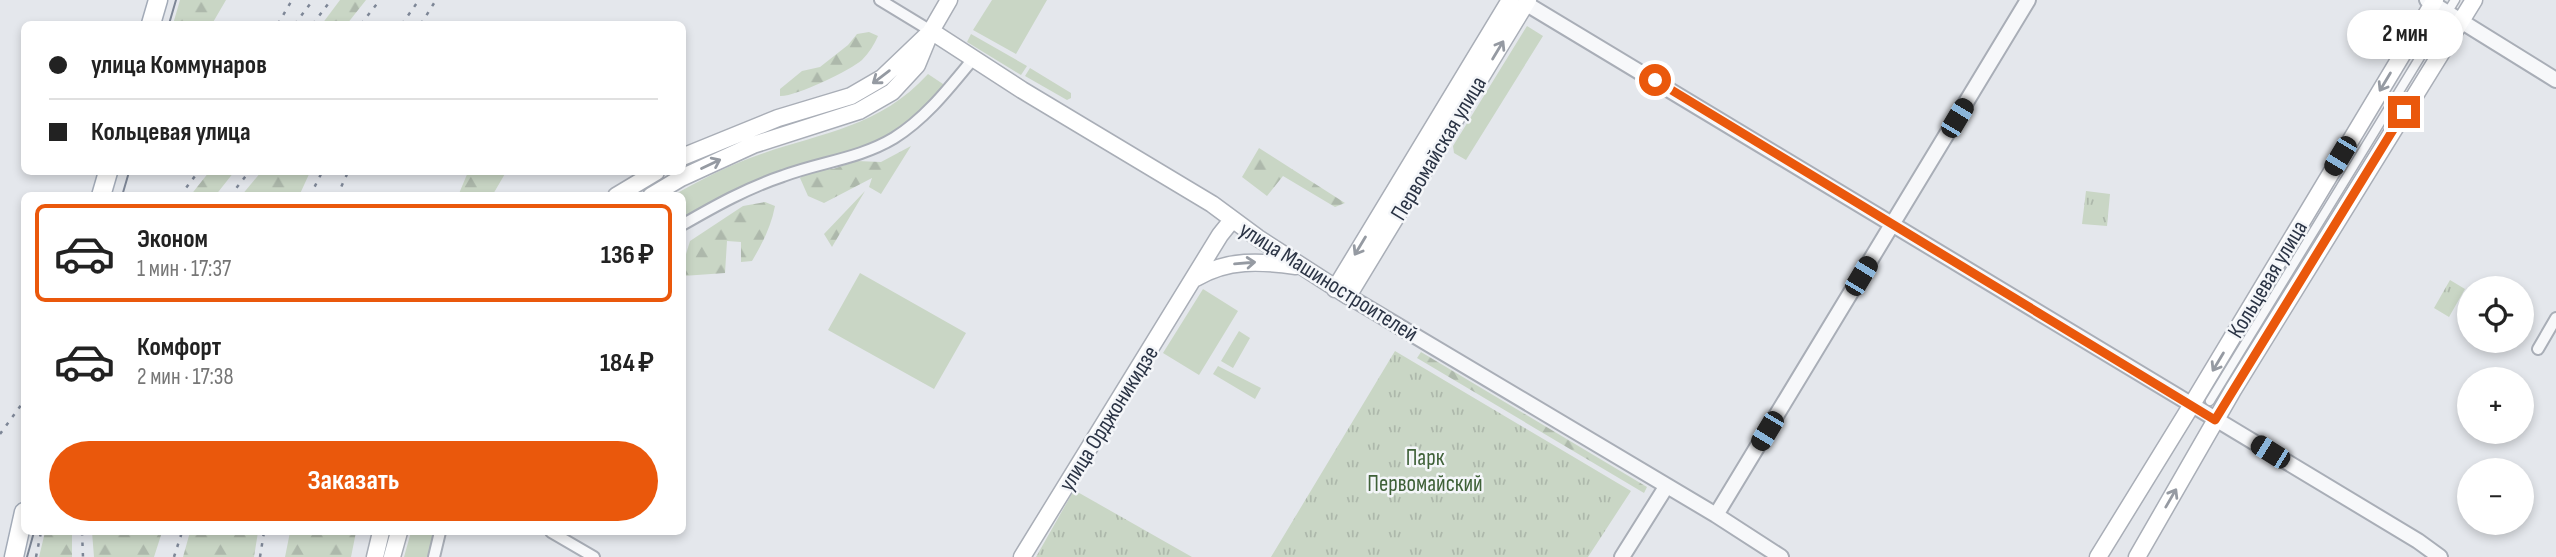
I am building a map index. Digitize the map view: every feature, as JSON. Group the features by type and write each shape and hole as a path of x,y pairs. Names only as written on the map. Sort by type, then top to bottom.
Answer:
{"main road":[{"path":"152,21 158,0"},
{"path":"658,192 681,178 753,145 859,111 892,92 917,65 931,31 949,0"},
{"name":"Кольцевая улица","path":"2137,557 2455,11 2474,0"},
{"name":"Первомайская улица","path":"1342,292 1521,1"},
{"name":"Кольцевая улица","path":"2098,557 2192,406 2432,1"},
{"path":"686,155 778,118 851,96 882,78 931,31"},
{"name":"улица Машиностроителей","path":"931,31 973,60 1215,206 1342,292"},
{"path":"102,192 107,175"},
{"path":"623,192 651,175"},
{"name":"улица Орджоникидзе","path":"1022,557 1232,220"},
{"path":"1194,279 1210,270 1242,262 1300,266"},
{"path":"14,557 21,526"},
{"path":"375,557 380,535"},
{"path":"392,557 398,535"}],"street":[{"name":"улица Машиностроителей","path":"880,0 931,31"},
{"path":"1716,515 2028,0"},
{"path":"1521,1 2418,541 2440,557"},
{"path":"2432,1 2455,11 2556,80"},
{"path":"2210,401 2455,11"},
{"path":"686,223 737,194 785,175 865,153 894,137 925,114 973,60"},
{"name":"улица Машиностроителей","path":"1342,292 1782,557"},
{"path":"2538,349 2556,318"},
{"path":"1622,557 1666,487"},
{"path":"434,557 439,535"},
{"path":"556,535 594,557"}],"green space":[{"path":"180,0 226,0 214,21 174,21"},
{"path":"340,0 366,0 349,21 324,21"},
{"path":"992,0 1047,0 1016,54 973,30"},
{"path":"1527,26 1543,36 1466,160 1454,153 1453,146"},
{"path":"869,32 878,36 862,60 810,88 780,96 780,89 802,71 820,67 848,45 857,34"},
{"path":"971,34 1027,66 1021,75 967,42"},
{"path":"1030,68 1071,93 1071,98 1067,100 1025,76"},
{"path":"928,74 946,86 922,113 885,139 686,220 686,192 680,192 740,162 867,119 908,93"},
{"path":"911,146 881,194 869,187 872,178 824,203 808,196 800,178 809,171 825,167 833,169 857,161 881,162"},
{"path":"1259,148 1345,203 1335,207 1283,176 1267,196 1242,177"},
{"path":"207,175 232,175 218,192 193,192"},
{"path":"258,175 309,175 301,192 244,192"},
{"path":"467,175 504,175 494,192 460,192"},
{"path":"865,191 832,247 824,234"},
{"path":"2086,191 2110,194 2107,226 2082,224"},
{"path":"765,202 775,206 766,235 752,261 741,262 741,242 727,241 725,273 686,276 686,254 690,241 743,206"},
{"path":"860,273 966,333 934,389 828,330"},
{"path":"2450,280 2457,284 2457,303 2449,317 2434,308"},
{"path":"1203,289 1238,311 1199,375 1163,353"},
{"path":"1239,331 1250,338 1233,368 1221,361"},
{"name":"Парк Первомайский","path":"1395,351 1631,491 1588,557 1271,557"},
{"path":"1421,352 1647,487 1644,493 1417,358"},
{"path":"1218,366 1261,388 1255,399 1213,374"},
{"path":"1074,490 1192,557 1036,557"},
{"path":"44,535 72,535 72,557 39,557"},
{"path":"92,535 161,535 154,557 94,557"},
{"path":"189,535 258,535 254,557 183,557"},
{"path":"289,535 355,535 351,557 285,557"},
{"path":"410,535 435,535 429,557 404,557"}],"tram line":[{"path":"170,21 176,0"},
{"path":"123,192 128,175"},
{"path":"27,557 33,535"}],"railway":[{"path":"280,21 292,0"},
{"path":"297,21 313,0"},
{"path":"315,21 331,0"},
{"path":"363,21 380,0"},
{"path":"404,21 419,0"},
{"path":"423,21 436,0"},
{"path":"183,192 196,175"},
{"path":"233,192 247,175"},
{"path":"312,192 320,175"},
{"path":"339,192 347,175"},
{"path":"0,434 21,405"},
{"path":"36,557 40,535"},
{"path":"82,535 83,557"},
{"path":"174,557 181,535"},
{"path":"260,557 264,535"}],"route":[{"path":"1655,80 2215,420 2404,112"}]}
